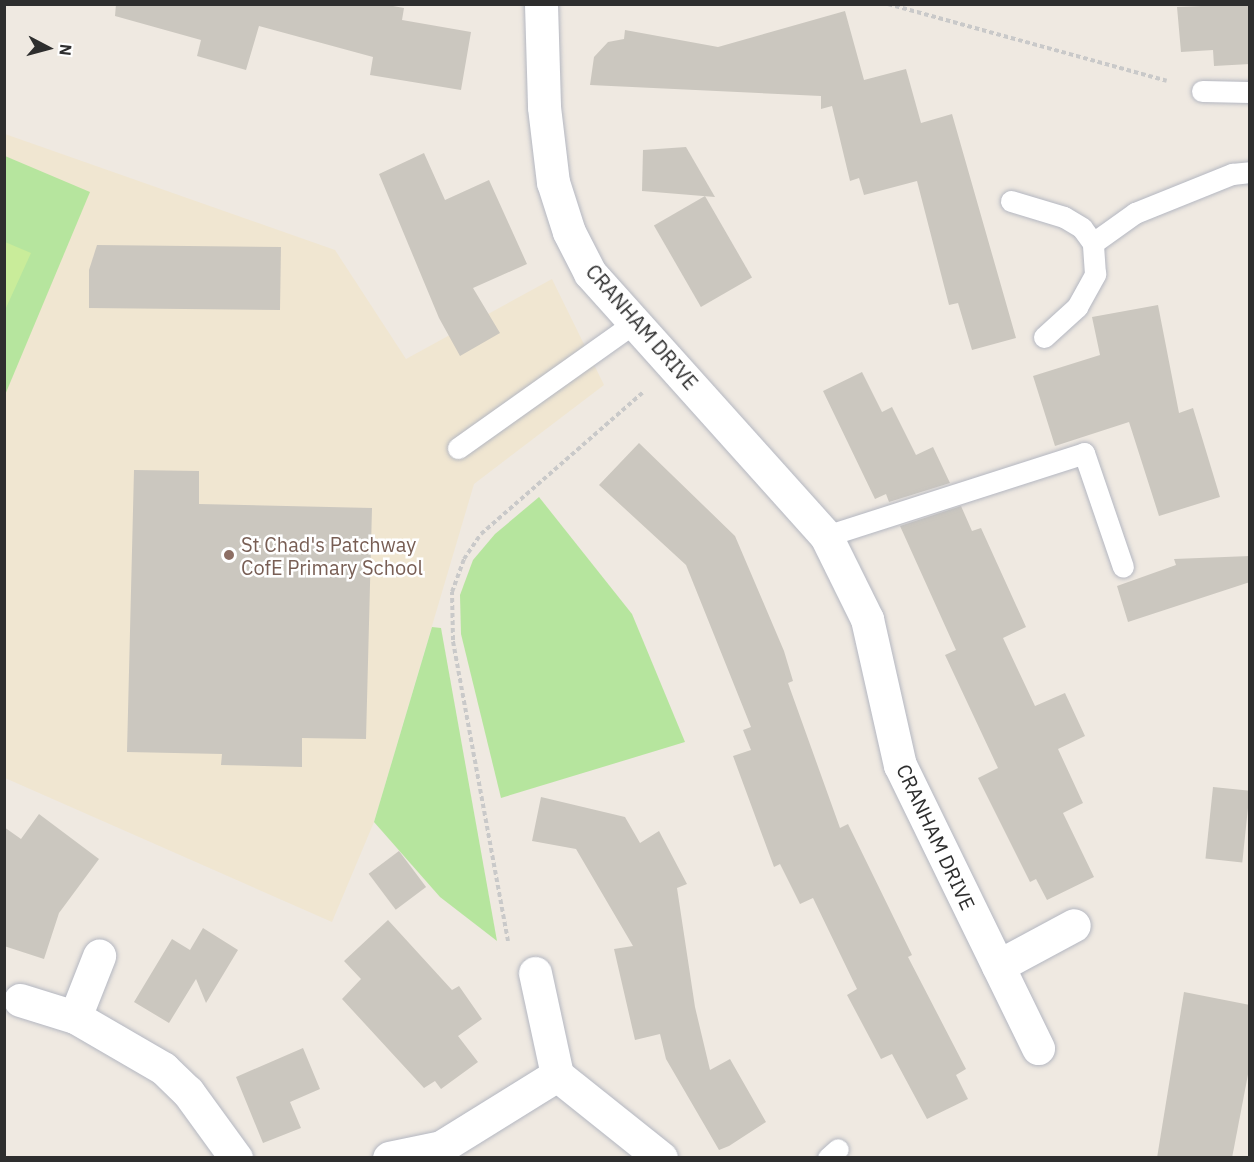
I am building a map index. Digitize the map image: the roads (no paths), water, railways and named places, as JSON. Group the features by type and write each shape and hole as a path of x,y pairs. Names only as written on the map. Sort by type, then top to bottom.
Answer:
{"street":[{"name":"CRANHAM DRIVE","path":"541,4 544,107 553,182 569,232 590,273 826,536 867,619 900,765 1038,1048"},
{"path":"998,966 1074,925"},
{"path":"75,1017 99,956"},
{"path":"535,973 557,1075 661,1158"},
{"path":"20,1000 75,1017 163,1068 188,1092 236,1158"},
{"path":"389,1158 441,1147 557,1075"}],"lane":[{"path":"1202,91 1250,92"},
{"path":"1093,243 1135,213 1232,174 1250,172"},
{"path":"1011,201 1064,217 1082,228 1093,243 1095,274 1077,307 1044,337"},
{"path":"458,448 635,322"},
{"path":"826,536 1084,453 1123,567"}],"place":[{"name":"St Chad's Patchway CofE Primary School","path":"229,555"}]}
